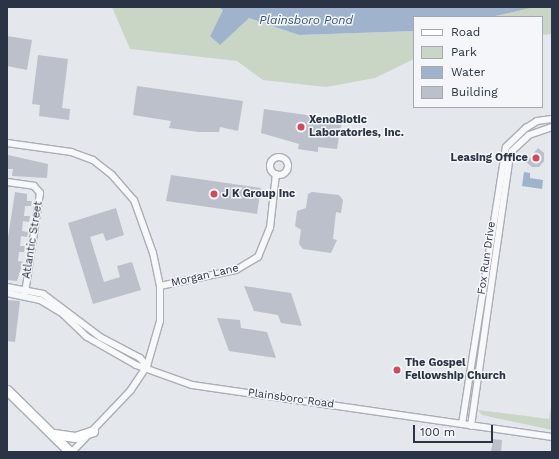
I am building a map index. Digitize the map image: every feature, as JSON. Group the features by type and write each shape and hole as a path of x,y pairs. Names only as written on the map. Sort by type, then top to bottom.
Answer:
{"street":[{"name":"Fox Run Drive","path":"462,424 506,147 526,128 537,121 552,120"},
{"name":"Fox Run Drive","path":"471,426 509,161 512,151 529,135 552,127"},
{"path":"7,143 71,152 93,160 112,175 134,200 153,253 160,286 160,321 147,366 131,390 93,431 71,452 7,390"},
{"name":"Morgan Lane","path":"160,286 236,270 258,257 270,228 276,174"},
{"name":"Atlantic Street","path":"7,182 34,186 40,197 25,296"},
{"path":"7,287 26,289 53,300 100,337 140,358 147,366"},
{"path":"7,293 25,296 51,306 87,338 136,365 147,366"},
{"name":"Plainsboro Road","path":"147,366 192,385 552,437"},
{"path":"54,434 75,437 93,431"}],"green space":[{"path":"112,7 218,7 223,10 210,36 249,18 299,35 413,31 413,59 375,78 326,87 263,80 237,61 130,49"},
{"path":"535,7 552,7 552,34 543,35 543,16 495,16"},
{"path":"552,402 552,430 482,415 478,410 549,419"}],"water":[{"name":"Plainsboro Pond","path":"218,7 535,7 495,16 413,16 413,31 299,35 249,18 220,45 210,36 223,10"},
{"path":"524,172 530,173 530,178 543,180 542,189 522,186"}],"building":[{"path":"7,36 32,40 27,70 7,66"},
{"path":"38,55 68,59 62,108 70,109 69,120 39,116 40,105 32,104"},
{"path":"137,86 243,101 238,131 220,127 219,132 199,132 169,128 171,121 133,115"},
{"name":"XenoBiotic Laboratories, Inc.","path":"264,109 342,120 337,149 318,147 318,152 298,149 299,144 261,133"},
{"name":"Leasing Office","path":"538,148 544,153 544,161 539,167 532,167 526,162"},
{"path":"8,155 48,164 47,178 12,176 13,169 7,169"},
{"name":"J K Group Inc","path":"171,175 261,188 257,214 166,201"},
{"path":"15,192 27,194 27,201 32,201 31,206 25,206 24,216 30,216 29,222 23,221 22,231 28,232 27,237 21,236 20,246 25,246 24,252 19,252 18,261 23,262 17,281 7,280 7,244"},
{"path":"312,192 339,195 343,200 341,213 336,212 333,239 337,240 331,253 303,249 299,244 301,230 295,226 297,211 306,208 308,194"},
{"path":"116,208 124,235 106,241 103,233 90,237 104,282 120,277 117,266 132,262 141,290 93,304 68,223"},
{"path":"244,286 291,293 302,326 281,323 278,315 254,311"},
{"path":"8,300 20,301 15,342 7,341"},
{"path":"217,318 240,320 241,328 267,332 276,358 229,351"},
{"path":"493,439 502,440 501,452 491,452"}],"place":[{"name":"XenoBiotic Laboratories, Inc.","path":"301,127"},
{"name":"Leasing Office","path":"536,158"},
{"name":"J K Group Inc","path":"214,194"},
{"name":"The Gospel Fellowship Church","path":"397,370"}]}
